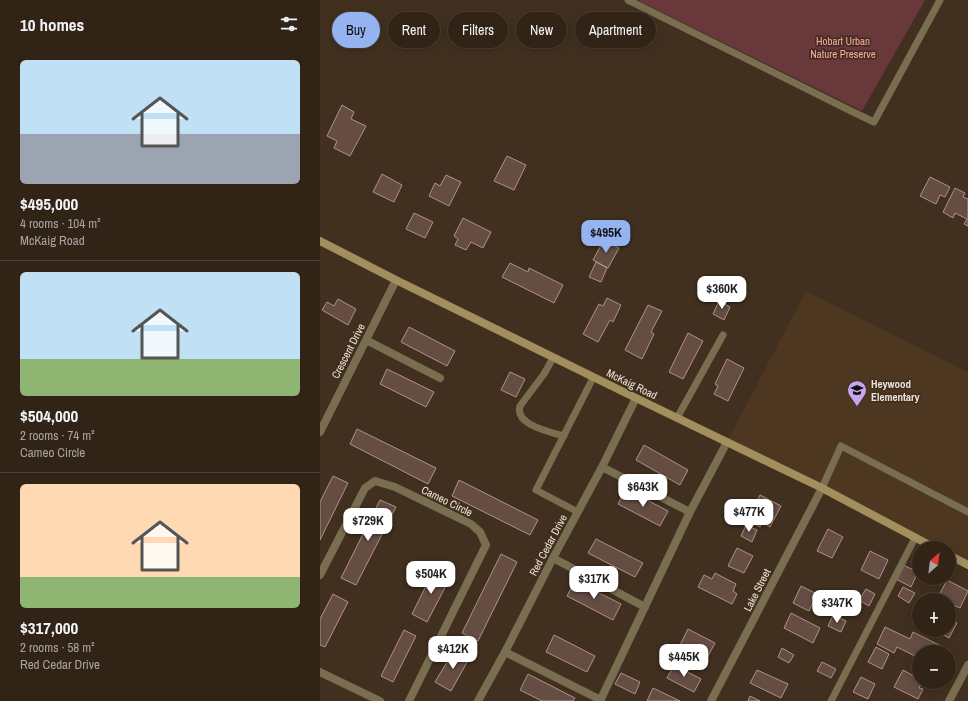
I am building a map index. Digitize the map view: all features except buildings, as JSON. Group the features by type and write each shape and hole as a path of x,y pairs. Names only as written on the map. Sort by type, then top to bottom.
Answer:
{"street":[{"name":"McKaig Road","path":"320,241 593,378 822,488 921,541"},
{"name":"Crescent Drive","path":"320,432 396,280"},
{"path":"366,340 440,378"},
{"name":"Red Cedar Drive","path":"478,701 505,652 552,558 602,467 636,398"},
{"path":"505,652 600,701 690,512 727,442"},
{"path":"602,467 690,512"},
{"name":"Cameo Circle","path":"320,575 365,488 375,481 395,487 471,524 480,532 486,545 409,701"},
{"name":"Lake Street","path":"711,701 822,488"},
{"path":"552,558 646,607"},
{"path":"956,559 968,565"},
{"path":"949,701 968,665"},
{"path":"320,672 380,701"}],"lane":[{"path":"628,0 874,122 940,0"},
{"path":"677,418 723,335"},
{"path":"553,358 544,374 520,406 519,410 521,417 525,421 544,431 564,436"},
{"path":"578,512 536,490 593,378"},
{"path":"822,488 841,446 968,512"},
{"path":"831,701 915,538"}],"shaded area":[{"name":"Heywood Elementary","path":"806,291 968,372 968,565 956,559 956,541 921,541 727,442"}],"green space":[{"name":"Hobart Urban Nature Preserve","path":"637,0 925,0 862,111"}],"place":[{"name":"Heywood Elementary","path":"857,407"}]}
